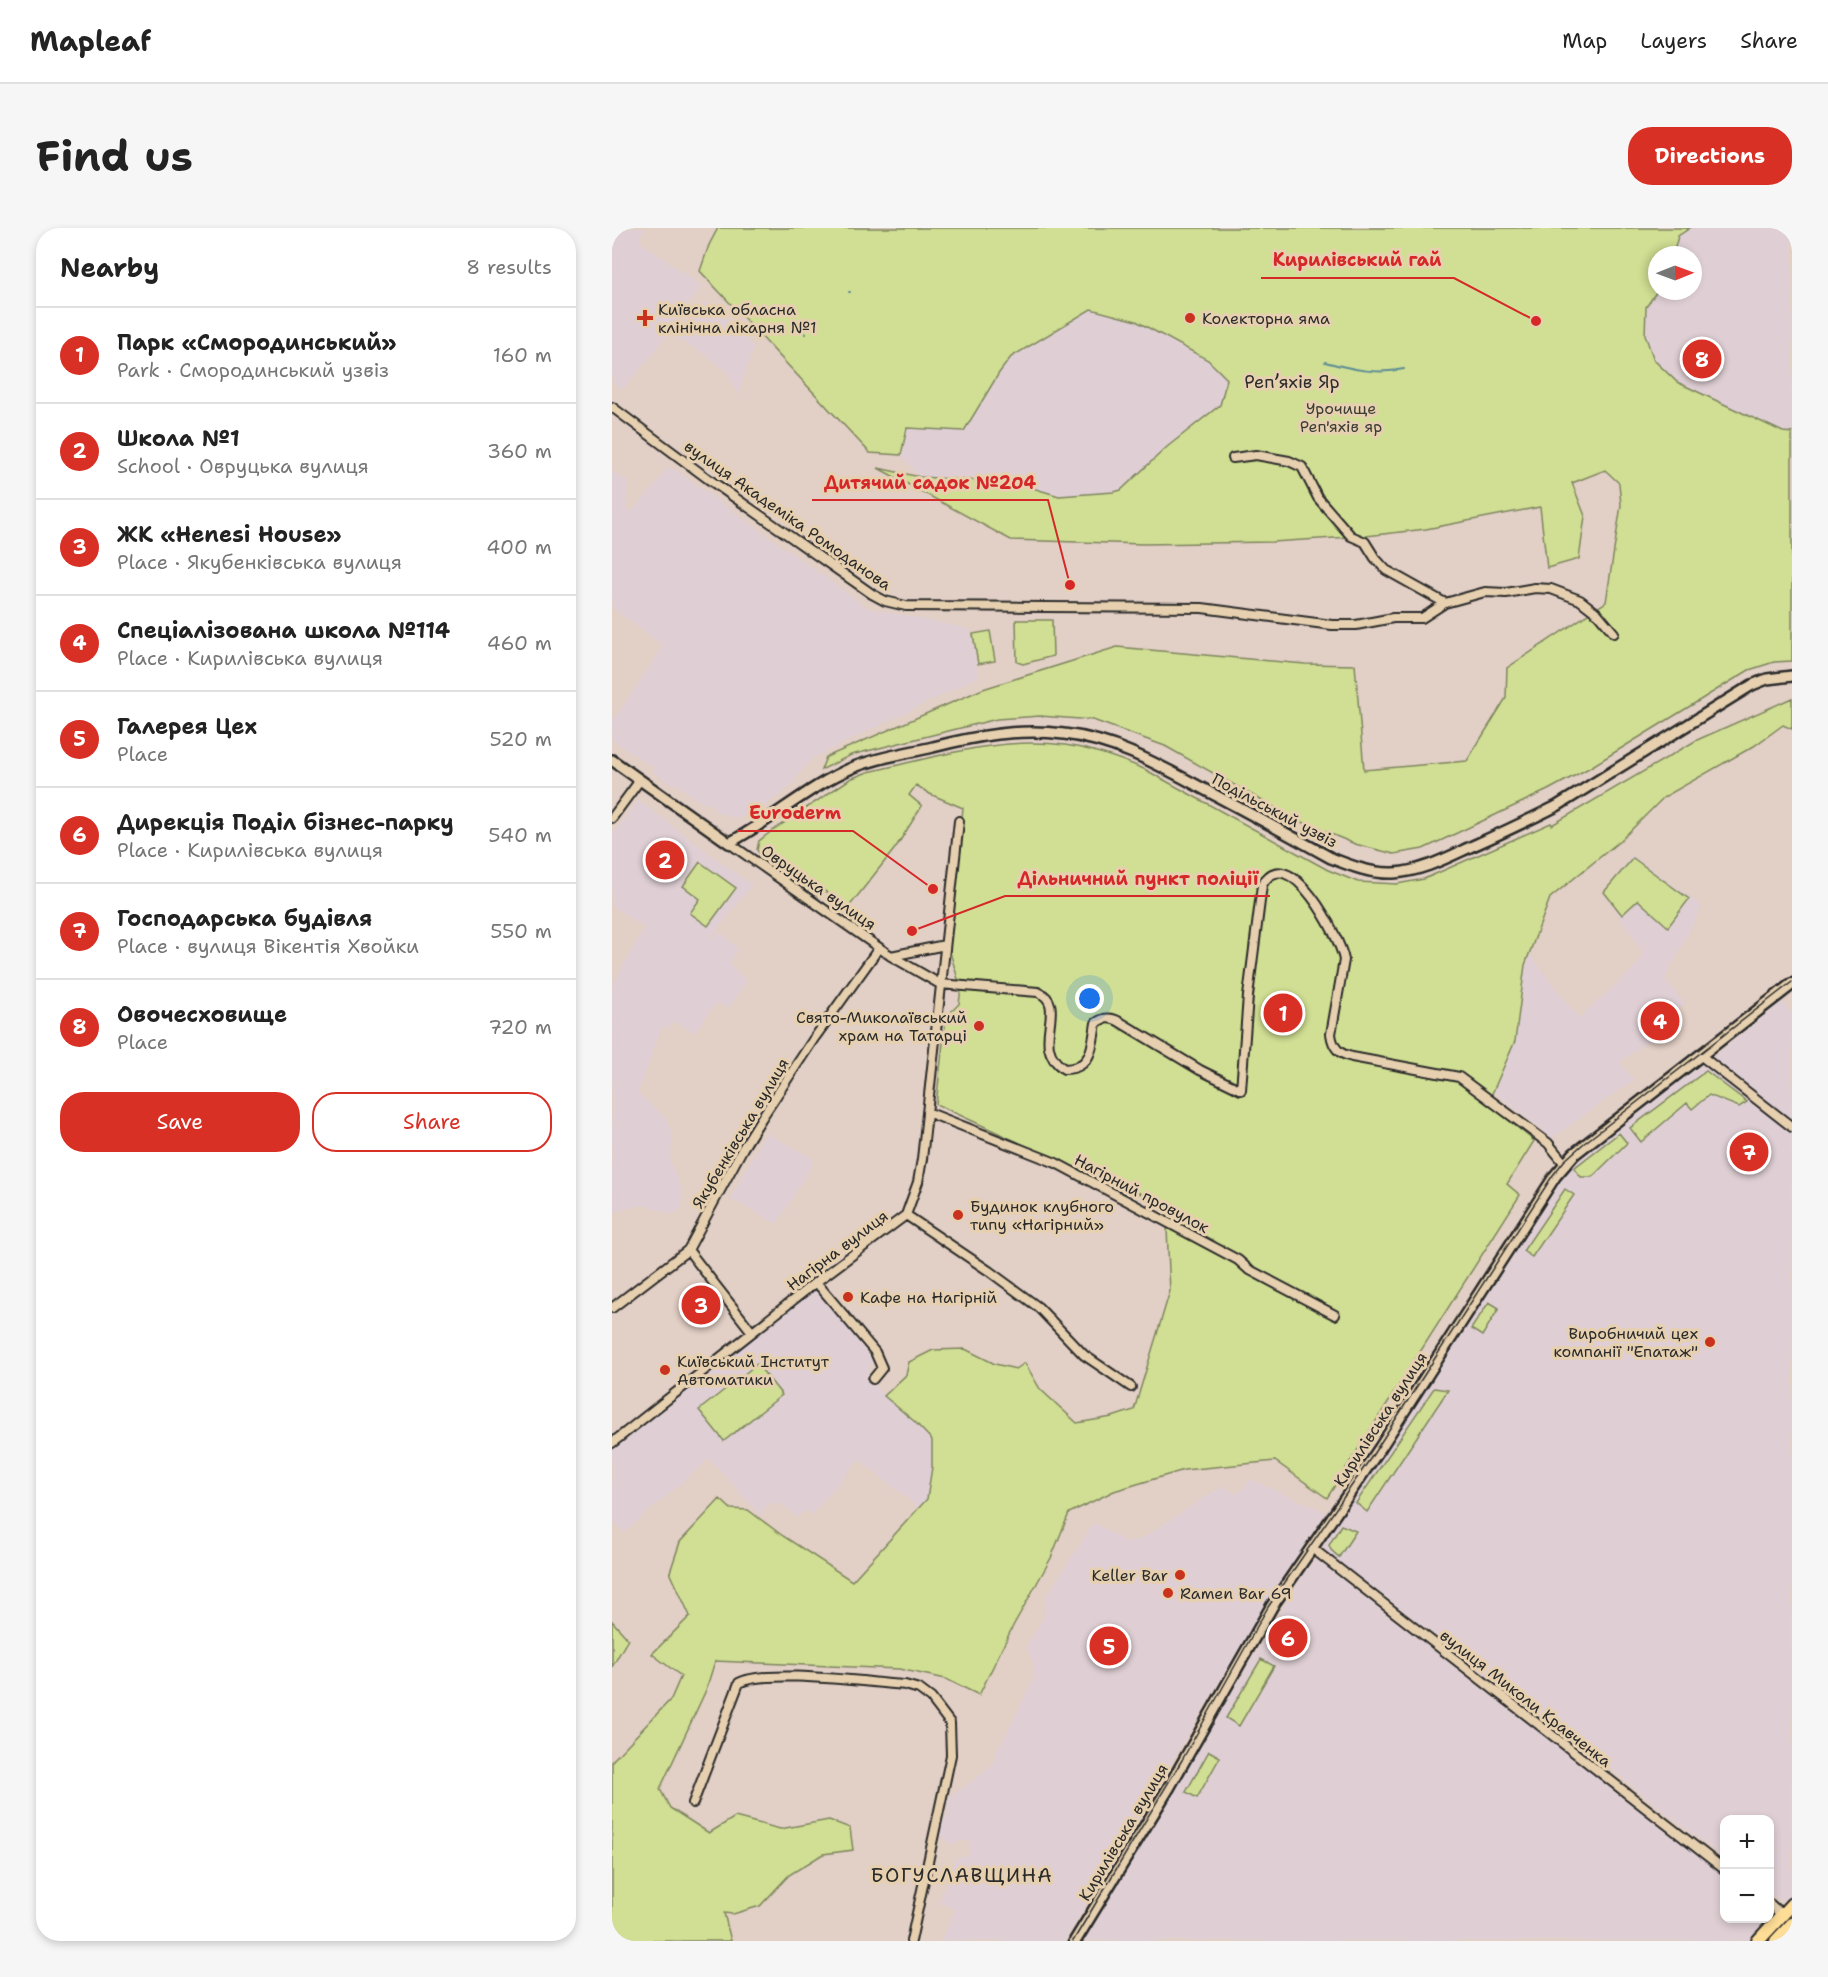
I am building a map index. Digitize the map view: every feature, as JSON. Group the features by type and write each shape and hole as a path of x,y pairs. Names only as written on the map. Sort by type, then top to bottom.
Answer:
{"main road":[{"name":"Кирилівська вулиця","path":"1075,1941 1167,1789 1272,1606 1565,1164 1588,1143 1792,984"},
{"path":"1758,1941 1792,1904"},
{"path":"1776,1941 1792,1924"}],"street":[{"name":"вулиця Академіка Ромоданова","path":"612,407 707,478 872,594 885,601 906,606 1202,608 1332,625 1356,625 1393,618 1422,618 1445,603 1485,592 1506,593 1535,588 1551,589 1580,600 1598,614 1614,633"},
{"path":"1233,458 1256,455 1289,461 1302,467 1318,498 1351,536 1365,542 1386,570 1445,603"},
{"name":"Подільський узвіз","path":"729,843 820,785 855,767 984,736 1039,732 1091,738 1156,763 1331,858 1352,867 1392,873 1413,870 1432,864 1557,806 1752,685 1767,679 1792,676"},
{"name":"Овруцька вулиця","path":"612,760 879,948 940,984"},
{"path":"612,818 640,780"},
{"name":"Нагірна вулиця","path":"612,1443 816,1282 906,1215 918,1182 959,821"},
{"path":"940,984 1044,994 1049,999 1051,1008 1047,1040 1049,1053 1055,1063 1064,1069 1079,1067 1087,1060 1096,1023 1101,1019 1109,1018 1240,1090 1249,986 1262,885 1267,876 1275,872 1285,872 1300,882 1342,950 1343,967 1331,1034 1336,1050 1352,1057 1459,1077 1548,1143 1565,1164"},
{"path":"891,956 945,945"},
{"name":"Якубенківська вулиця","path":"688,1250 761,1119 813,1040 879,948"},
{"path":"1700,1055 1792,1127"},
{"name":"Нагірний провулок","path":"927,1112 1056,1163 1238,1260 1248,1269 1335,1315"},
{"path":"906,1215 1038,1307 1083,1355 1131,1388"},
{"path":"612,1308 688,1250 752,1332"},
{"path":"816,1282 875,1353 882,1368 873,1379"},
{"name":"вулиця Миколи Кравченка","path":"1312,1548 1720,1865"},
{"path":"693,1803 739,1683 745,1680 776,1676 905,1685 919,1689 931,1698 950,1724 951,1755 911,1941"},
{"path":"1774,1908 1782,1915"}],"shaded area":[{"name":"Київська обласна клінічна лікарня №1","path":"612,228 646,228 641,235 641,242 702,286 656,350 623,390 612,382"},
{"path":"1690,228 1792,228 1792,433 1783,432 1677,382 1654,360 1645,335 1646,307 1651,300 1702,300 1702,246 1675,246 1678,236"},
{"path":"706,301 754,347 738,396 728,373 708,356 677,339"},
{"path":"1091,309 1136,321 1208,360 1227,379 1220,405 1167,447 1121,490 1114,492 1059,496 1016,483 920,477 901,455 907,428 999,373 1011,357"},
{"path":"667,468 673,468 868,608 970,629 979,677 811,759 788,789 754,814 734,818 715,811 715,808 709,804 705,802 703,804 674,783 672,784 653,772 654,769 651,766 612,740 612,722 663,646 612,608 612,471 628,481 626,509 632,511"},
{"path":"638,800 752,885 707,943 720,932 738,948 730,965 747,981 729,1008 717,1003 694,1033 675,1021 668,1028 662,1027 638,1093 666,1118 673,1137 670,1161 682,1191 682,1207 674,1215 643,1205 612,1213 612,986 644,928 612,906 612,835"},
{"path":"1632,855 1702,906 1665,979 1685,1004 1676,1011 1681,1017 1620,1062 1634,1080 1552,1138 1488,1087 1529,953 1579,1018 1640,962 1642,951 1604,892"},
{"path":"1782,1001 1792,1014 1792,1122 1717,1063 1714,1056"},
{"path":"1698,1065 1707,1066 1792,1131 1792,1898 1789,1901 1782,1902 1774,1897 1774,1815 1720,1815 1720,1856 1562,1730 1328,1555 1323,1548 1324,1541 1569,1166 1579,1155"},
{"path":"766,1132 815,1160 777,1224 730,1199"},
{"path":"816,1289 873,1360 867,1375 884,1396 932,1440 932,1467 927,1499 919,1508 859,1460 811,1515 805,1510 797,1518 781,1503 777,1505 770,1503 765,1508 762,1517 709,1459 624,1533 612,1519 612,1448"},
{"path":"1250,1479 1326,1512 1270,1597 1065,1941 940,1941 955,1909 939,1903 955,1858 969,1855 969,1840 951,1845 938,1834 949,1809 947,1799 991,1767 996,1751 1033,1679 1034,1665 1026,1647 1044,1616 1045,1598 1094,1522 1124,1541 1139,1540 1222,1486 1238,1494"},
{"path":"1314,1561 1321,1563 1720,1873 1720,1923 1765,1923 1748,1941 1083,1941 1307,1567"}],"green space":[{"name":"Урочище Реп'яхів яр","path":"718,228 1690,228 1678,236 1675,246 1648,246 1648,300 1651,300 1646,307 1645,335 1654,360 1677,382 1783,432 1792,433 1792,661 1774,662 1749,670 1589,768 1548,790 1423,849 1394,854 1355,844 1295,819 1165,746 1093,720 1040,716 997,719 851,755 821,770 826,757 983,689 1117,647 1305,664 1355,665 1364,770 1467,761 1506,698 1507,668 1606,602 1621,505 1619,483 1605,470 1572,483 1585,516 1579,559 1547,568 1540,507 1426,529 1366,536 1272,542 1144,544 1011,540 878,468 920,477 1016,483 1059,496 1114,492 1121,490 1167,447 1220,405 1227,379 1208,360 1136,321 1091,309 1011,357 964,431 907,428 901,455 870,453 700,271"},
{"path":"1016,620 1052,620 1053,656 1023,664 1017,662"},
{"path":"990,631 995,661 978,664 973,634"},
{"path":"1792,698 1792,729 1783,725 1754,746 1664,797 1621,840 1550,898 1525,965 1515,1041 1488,1103 1534,1141 1507,1184 1520,1195 1327,1498 1275,1461 1184,1470 1114,1491 1069,1513 1051,1558 1013,1626 979,1695 946,1679 899,1669 715,1661 706,1690 660,1789 670,1808 709,1833 735,1817 780,1829 829,1820 850,1828 853,1850 823,1854 789,1875 760,1906 733,1914 724,1913 731,1941 612,1941 612,1761 671,1699 681,1676 652,1654 690,1616 670,1572 680,1542 720,1499 731,1509 748,1510 852,1581 927,1499 932,1467 932,1440 884,1396 906,1375 909,1362 933,1350 965,1349 995,1364 1016,1369 1025,1363 1040,1389 1077,1423 1112,1417 1134,1410 1170,1291 1166,1208 1120,1182 1080,1171 936,1104 946,1017 959,1004 962,981 958,979 949,949 963,808 930,794 916,785 909,795 922,806 896,847 848,908 822,889 817,895 760,854 757,850 759,841 850,779 868,772 965,750 1015,743 1040,743 1086,749 1134,765 1328,870 1358,882 1397,884 1424,879 1551,823 1552,825 1697,740"},
{"path":"1633,858 1689,899 1668,927 1638,900 1622,915 1604,892"},
{"path":"700,862 736,888 708,926 690,913 700,899 683,886"},
{"path":"1706,1071 1747,1102 1739,1107 1709,1095 1692,1109 1687,1103 1641,1142 1630,1128"},
{"path":"1619,1133 1627,1143 1592,1177 1581,1177 1574,1168"},
{"path":"1565,1189 1574,1195 1532,1257 1523,1251"},
{"path":"1489,1302 1499,1308 1482,1336 1471,1329"},
{"path":"757,1364 782,1395 724,1441 699,1410"},
{"path":"1434,1388 1448,1390 1367,1512 1356,1503"},
{"path":"1341,1525 1356,1531 1339,1557 1329,1545"},
{"path":"612,1621 628,1639 612,1667"},
{"path":"1261,1659 1274,1666 1239,1726 1226,1718"},
{"path":"1209,1751 1220,1757 1197,1798 1186,1792"}],"waterway":[{"path":"1325,362 1374,371 1404,369"}],"tram line":[{"path":"1073,1941 1182,1760 1268,1607 1370,1459 1553,1175 1564,1161 1583,1144 1792,982"}],"place":[{"name":"Київська обласна клінічна лікарня №1","path":"645,318"},
{"name":"Колекторна яма","path":"1190,318"},
{"name":"Кирилівський гай","path":"1536,321"},
{"name":"Овочесховище","path":"1702,359"},
{"name":"Дитячий садок №204","path":"1070,585"},
{"name":"Школа №1","path":"665,860"},
{"name":"Euroderm","path":"933,889"},
{"name":"Дільничний пункт поліції","path":"912,931"},
{"name":"Парк «Смородинський»","path":"1283,1013"},
{"name":"Спеціалізована школа №114","path":"1660,1021"},
{"name":"Свято-Миколаївський храм на Татарці","path":"979,1026"},
{"name":"Господарська будівля","path":"1749,1152"},
{"name":"Будинок клубного типу «Нагірний»","path":"958,1215"},
{"name":"Кафе на Нагірній","path":"848,1297"},
{"name":"ЖК «Henesi House»","path":"701,1305"},
{"name":"Виробничий цех компанії \"Епатаж\"","path":"1710,1342"},
{"name":"Київський Інститут Автоматики","path":"665,1370"},
{"name":"Keller Bar","path":"1180,1575"},
{"name":"Ramen Bar 69","path":"1168,1593"},
{"name":"Дирекція Поділ бізнес-парку","path":"1288,1638"},
{"name":"Галерея Цех","path":"1109,1646"}],"district":[{"name":"Репʼяхів Яр","path":"1292,382"},
{"name":"БОГУСЛАВЩИНА","path":"962,1875"}]}
